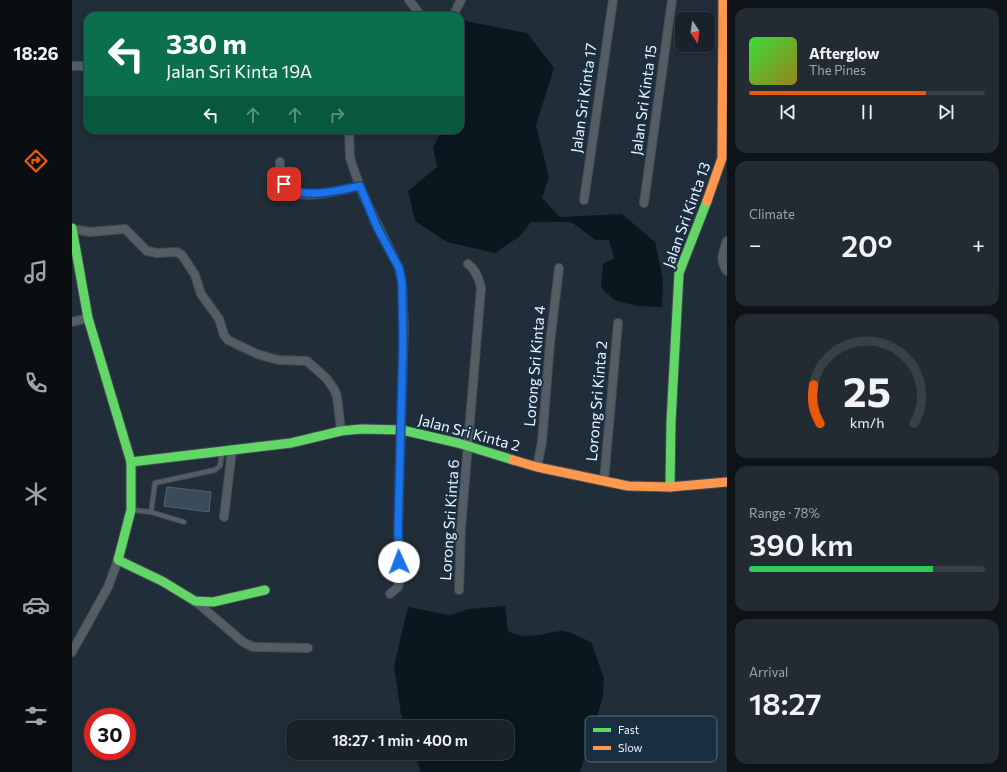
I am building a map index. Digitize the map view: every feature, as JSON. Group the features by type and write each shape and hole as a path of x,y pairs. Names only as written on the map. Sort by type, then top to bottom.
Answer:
{"street":[{"path":"409,0 418,12"},
{"path":"455,12 461,0"},
{"name":"Jalan Sri Kinta 17","path":"584,200 613,0"},
{"name":"Jalan Sri Kinta 15","path":"644,203 672,0"},
{"name":"Jalan Sri Kinta 13","path":"670,487 679,273 724,159 723,0"},
{"path":"72,66 84,66"},
{"path":"349,134 350,158 377,227 399,268 402,283 404,327 398,532 400,577 398,587 390,594"},
{"path":"280,162 280,172 284,184 289,190 298,193 320,193 360,186"},
{"path":"72,652 108,586 118,560 131,510 131,462 88,318 72,228 90,232 125,228 147,251 157,253 177,252 182,255 195,275 201,294 219,319 224,335 228,340 257,354 278,360 308,361 326,378 337,396 341,431"},
{"path":"727,241 722,263 727,271"},
{"name":"Lorong Sri Kinta 6","path":"459,590 461,528 481,288 479,278 468,264"},
{"name":"Lorong Sri Kinta 4","path":"537,466 542,442 550,343 559,268"},
{"path":"72,322 88,318"},
{"name":"Lorong Sri Kinta 2","path":"604,482 618,323"},
{"name":"Jalan Sri Kinta 2","path":"131,462 291,443 341,431 361,429 402,430 469,446 537,466 604,482 628,486 670,487 727,482"},
{"path":"224,517 227,451"},
{"path":"118,560 162,582 195,601 243,642 253,647 308,648"},
{"path":"195,601 213,602 265,590"}],"lane":[{"path":"151,512 155,483 215,470 220,466 227,451"},
{"path":"131,510 151,512 184,522"}],"shaded area":[{"path":"464,21 527,33 554,68 536,125 549,177 542,198 560,217 622,214 655,242 663,279 662,307 637,306 614,300 601,287 603,264 614,258 609,240 596,240 571,222 531,222 520,236 495,253 447,242 415,221 408,191 437,167 433,147 440,134 464,134"},
{"path":"505,606 508,631 514,634 521,636 534,636 565,631 591,642 604,678 603,697 597,716 585,716 585,756 580,772 421,772 417,760 514,760 514,720 403,720 394,666 408,607 450,615 469,609"}],"building":[{"path":"167,487 211,492 209,512 164,506"}],"traffic: fast":[{"path":"670,487 671,422 679,273 707,201"},
{"path":"72,228 88,318 131,462 131,510 118,560 162,581 195,601 213,602 265,590"},
{"path":"131,462 291,443 341,431 361,429 402,430 458,443 513,460"}],"traffic: slow":[{"path":"707,201 722,158 723,0"},
{"path":"513,460 537,467 628,486 670,487 727,482"}],"route":[{"path":"284,184 289,190 298,193 314,194 360,186 377,227 399,268 402,283 404,327 398,532 399,562"}]}
